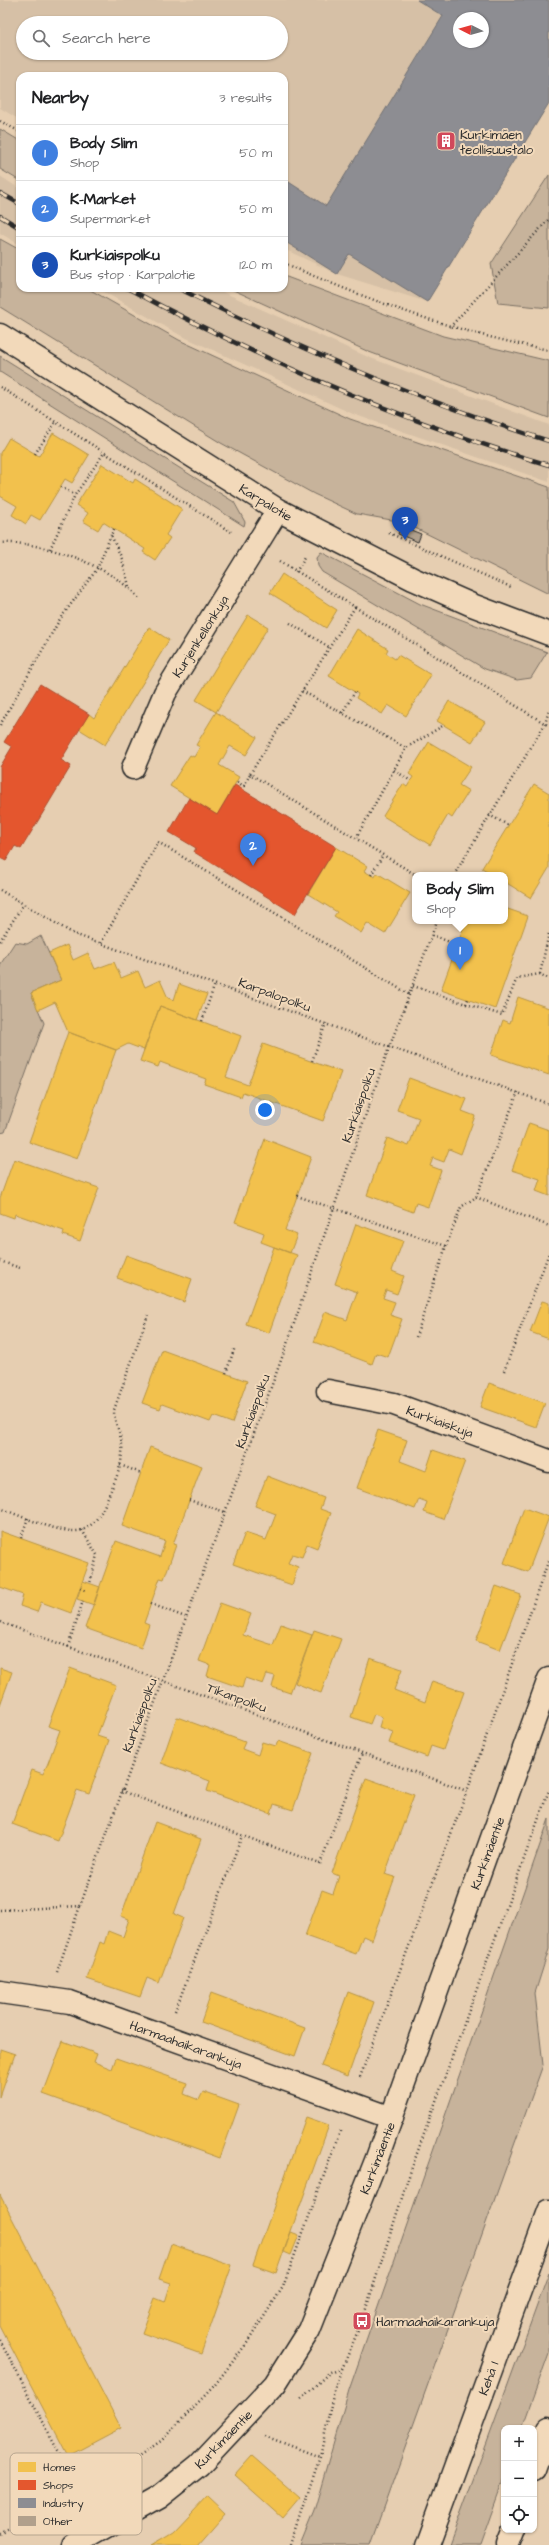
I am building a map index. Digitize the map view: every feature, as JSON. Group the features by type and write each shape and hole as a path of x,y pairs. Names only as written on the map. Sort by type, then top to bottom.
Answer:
{"main road":[{"name":"Karpalotie","path":"0,335 278,510 413,579 472,605 549,634"},
{"name":"Kurjenkellonkuja","path":"133,768 165,693 278,510"},
{"name":"Kurkiaiskuja","path":"328,1391 394,1404 549,1461"},
{"name":"Kurkimäentie","path":"142,2507 159,2497 199,2465 275,2384 309,2330 392,2118 549,1679"},
{"name":"Harmaahaikarankuja","path":"0,1992 70,2002 392,2118"},
{"name":"Kehä I","path":"427,2545 549,2211"},
{"path":"537,2462 549,2428"},
{"path":"507,2545 512,2533"},
{"name":"Kurkimäentie","path":"74,2545 92,2535"}],"path":[{"path":"0,121 16,130"},
{"path":"450,327 549,219"},
{"path":"288,265 417,316 450,327 502,342 549,350"},
{"path":"0,387 238,536"},
{"path":"35,454 56,423"},
{"path":"50,549 75,495 104,453"},
{"path":"61,487 75,495"},
{"path":"0,724 60,619 97,569 114,529"},
{"path":"384,531 438,552 514,588"},
{"path":"111,535 122,559 129,586 140,600"},
{"path":"0,543 38,545 74,557 129,586"},
{"path":"296,572 307,554"},
{"path":"275,558 548,724"},
{"path":"237,782 244,786 250,774 355,607"},
{"path":"290,623 329,647"},
{"path":"302,691 406,748"},
{"path":"342,713 355,692"},
{"path":"456,872 489,815 548,724 549,710"},
{"path":"356,838 406,748 444,725"},
{"path":"394,770 411,781"},
{"path":"250,774 412,873"},
{"path":"489,815 508,825"},
{"path":"101,943 158,842 410,995"},
{"path":"371,875 383,855"},
{"name":"Karpalopolku","path":"0,890 74,934 391,1046 549,1104"},
{"path":"0,940 23,905"},
{"name":"Kurkiaispolku","path":"55,1976 121,1791 225,1512 334,1208 386,1056 436,924"},
{"path":"540,974 549,933"},
{"path":"432,935 457,945"},
{"path":"413,986 502,1015 517,978 540,974 549,979"},
{"path":"202,1021 215,984"},
{"path":"466,1004 468,999"},
{"path":"312,1062 326,1023"},
{"path":"416,1337 446,1246 461,1207 476,1197 518,1092"},
{"path":"297,1196 446,1246"},
{"path":"476,1197 549,1226"},
{"path":"504,1371 549,1252"},
{"path":"0,1261 20,1268"},
{"path":"0,1508 66,1530 82,1530 93,1523 102,1510 118,1476 122,1437 114,1419 114,1410 148,1315"},
{"path":"226,1373 235,1347"},
{"path":"120,1465 141,1473"},
{"path":"189,1500 225,1512"},
{"path":"21,1538 28,1518"},
{"path":"82,1530 97,1555 90,1584"},
{"path":"360,2078 467,1791 549,1559"},
{"path":"80,1588 87,1591"},
{"path":"68,1647 84,1602"},
{"path":"151,1604 185,1617"},
{"name":"Tikanpolku","path":"0,1622 467,1791"},
{"path":"121,1791 320,1864 362,1753"},
{"path":"290,2545 320,2458 335,2386 362,2321 410,2170 549,1790"},
{"path":"172,2018 242,1836"},
{"path":"0,1910 80,1906"},
{"path":"142,2454 161,2441 214,2386 247,2342 283,2287 343,2124"},
{"path":"0,2340 59,2453"},
{"path":"262,2434 320,2458"},
{"path":"0,2533 10,2528"}],"shaded area":[{"path":"0,0 549,0 549,103 427,302 337,274 288,251 288,72 16,72 16,118 0,108"},
{"path":"0,129 16,139 16,179 0,169"},
{"path":"549,175 549,308 498,303 491,264"},
{"path":"0,176 16,186 16,243 0,233"},
{"path":"0,239 16,248 16,292 94,292 179,340 350,419 549,487 549,594 403,522 357,514 314,494 221,443 0,307"},
{"path":"288,278 443,336 549,361 549,418 369,352 238,292 288,292"},
{"path":"104,292 223,292 368,357 549,425 549,482 353,414 180,335"},
{"path":"0,356 234,502 245,522 244,526 0,372"},
{"path":"321,552 420,604 547,652 531,678 517,680 485,669 322,572 318,566 317,557"},
{"path":"41,936 61,980 31,993 44,1023 5,1132 0,1133 0,965 15,942 27,944"},
{"path":"549,1819 549,1949 535,1993 543,2065 370,2545 300,2545 314,2511 349,2390"},
{"path":"549,2273 549,2353 523,2425 501,2425 501,2486 480,2545 449,2545"}],"building: Homes":[{"path":"53,433 89,455 72,483 65,479 40,520 31,515 26,524 12,515 17,506 0,496 0,453 9,438 39,456"},
{"path":"102,464 133,483 135,479 182,509 166,535 170,538 155,560 143,552 145,549 103,522 98,530 83,521 88,513 76,505"},
{"path":"282,574 337,610 326,628 270,593"},
{"path":"248,615 268,627 216,712 196,700"},
{"path":"149,627 169,640 105,745 79,729 89,714 94,718"},
{"path":"357,629 388,649 386,653 395,659 398,655 431,675 406,716 388,705 382,714 356,698 358,694 329,676"},
{"path":"449,701 485,722 472,742 437,721"},
{"path":"216,712 257,737 246,755 230,746 219,765 239,777 217,815 170,786 190,755 194,757 200,747 196,745"},
{"path":"429,742 471,767 459,785 469,791 452,818 448,815 430,845 383,816 403,784 407,787 413,777 409,774"},
{"path":"534,784 549,793 549,868 531,898 508,884 508,872 489,872 482,868"},
{"path":"336,847 367,866 364,871 375,877 377,873 410,893 385,934 367,923 361,933 334,916 337,912 308,894"},
{"path":"508,909 528,916 495,1009 441,990 465,924 508,924"},
{"path":"67,945 73,960 88,953 95,969 114,962 121,978 138,971 145,987 160,980 168,998 174,1000 179,984 207,994 197,1020 160,1006 144,1050 128,1044 116,1050 68,1032 55,1002 38,1010 31,993 61,980 49,953"},
{"path":"518,997 549,1008 549,1075 491,1055 503,1020 510,1023"},
{"path":"160,1006 241,1036 226,1077 248,1085 263,1044 341,1072 323,1121 243,1092 241,1097 204,1084 206,1079 160,1062 158,1067 140,1061"},
{"path":"68,1032 116,1050 77,1159 29,1142"},
{"path":"409,1078 467,1099 462,1111 475,1116 461,1154 449,1149 444,1162 433,1158 430,1166 441,1170 428,1207 416,1203 413,1212 367,1195 387,1138 409,1146 419,1118 397,1110"},
{"path":"529,1123 549,1130 549,1196 536,1191 540,1179 512,1170"},
{"path":"265,1139 311,1157 285,1230 297,1235 290,1253 261,1242 264,1233 235,1222"},
{"path":"14,1159 99,1188 80,1241 63,1235 64,1231 15,1214 14,1218 0,1213 0,1198"},
{"path":"356,1224 403,1241 392,1271 404,1276 397,1294 386,1290 383,1298 395,1302 390,1315 402,1319 388,1357 376,1353 372,1364 314,1342 325,1312 347,1320 357,1292 335,1284"},
{"path":"274,1247 297,1255 269,1333 246,1324"},
{"path":"126,1255 192,1279 184,1302 117,1278"},
{"path":"542,1301 549,1303 549,1339 530,1332"},
{"path":"162,1350 247,1381 232,1423 213,1416 210,1422 162,1404 160,1409 142,1403"},
{"path":"489,1383 545,1403 536,1427 480,1407"},
{"path":"378,1430 407,1440 400,1461 426,1471 433,1450 465,1461 443,1519 424,1512 427,1502 419,1499 415,1509 357,1488"},
{"path":"150,1447 202,1466 173,1544 176,1545 164,1579 160,1578 144,1623 149,1625 141,1648 85,1628 116,1541 160,1557 165,1541 122,1526"},
{"path":"267,1476 324,1498 320,1509 331,1513 317,1548 307,1544 302,1557 292,1554 288,1563 298,1567 292,1585 233,1564 245,1533 266,1540 276,1514 255,1506"},
{"path":"524,1508 549,1517 528,1572 504,1563"},
{"path":"0,1531 89,1563 71,1613 41,1602 37,1612 20,1606 23,1595 0,1587"},
{"path":"83,1581 100,1587 94,1605 77,1599"},
{"path":"496,1586 521,1595 500,1650 476,1641"},
{"path":"220,1603 251,1614 243,1635 273,1645 281,1624 312,1635 290,1693 272,1687 275,1676 267,1674 263,1684 245,1678 242,1688 207,1676 210,1665 199,1661"},
{"path":"314,1630 341,1639 321,1693 295,1683"},
{"path":"370,1658 402,1669 394,1690 425,1702 432,1681 464,1692 443,1750 431,1746 427,1757 389,1743 393,1732 379,1727 382,1717 374,1714 370,1724 351,1717"},
{"path":"0,1668 12,1672 0,1705"},
{"path":"70,1668 116,1685 97,1736 109,1740 89,1794 77,1790 58,1841 12,1824 32,1770 43,1774 48,1763 60,1730 48,1726"},
{"path":"177,1717 245,1742 242,1749 258,1755 262,1742 276,1746 278,1741 313,1753 293,1810 274,1804 271,1814 207,1791 210,1781 161,1763"},
{"path":"366,1778 414,1795 385,1874 395,1877 372,1940 363,1936 356,1954 305,1936 322,1890 333,1894 339,1876 332,1873"},
{"path":"155,1822 201,1839 174,1914 183,1918 159,1983 147,1978 140,1997 87,1979 100,1942 104,1944 108,1931 123,1937 129,1919 121,1916"},
{"path":"348,1992 374,2002 348,2076 321,2066"},
{"path":"211,1993 305,2028 295,2056 201,2022"},
{"path":"63,2041 97,2054 94,2062 112,2069 116,2058 187,2083 184,2094 199,2100 203,2092 239,2105 220,2158 43,2094"},
{"path":"0,2049 15,2054 0,2097"},
{"path":"306,2117 329,2125 276,2273 253,2265"},
{"path":"0,2195 121,2428 74,2453 66,2453 0,2326"},
{"path":"291,2232 299,2235 291,2255 284,2252"},
{"path":"171,2244 232,2265 201,2354 142,2333 155,2298 165,2302 171,2283 159,2279"},
{"path":"252,2456 300,2498 283,2518 235,2475"},
{"path":"208,2496 226,2513 198,2545 152,2545 174,2532"}],"building: Shops":[{"path":"40,684 89,714 61,760 71,766 21,849 15,846 6,861 0,858 0,767 12,747 4,742"},
{"path":"235,785 336,847 295,914 194,852 196,848 169,832 189,798 217,815"}],"building: Industry":[{"name":"Kurkimäen teollisuustalo","path":"417,0 549,0 549,103 427,302 349,254 337,274 288,243 288,182 326,206 443,16"}],"building: Other":[{"path":"401,526 421,534 418,542 398,534"}],"railway":[{"path":"0,193 16,202"},
{"path":"0,216 16,226"},
{"path":"135,292 229,340 334,387 440,429 549,465"},
{"path":"186,292 268,332 360,372 454,409 549,441"}],"place":[{"name":"Kurkimäen teollisuustalo","path":"446,141"},
{"name":"Kurkiaispolku","path":"405,540"},
{"name":"K-Market","path":"253,866"},
{"name":"Body Slim","path":"460,970"},
{"name":"Harmaahaikarankuja","path":"362,2321"}]}
